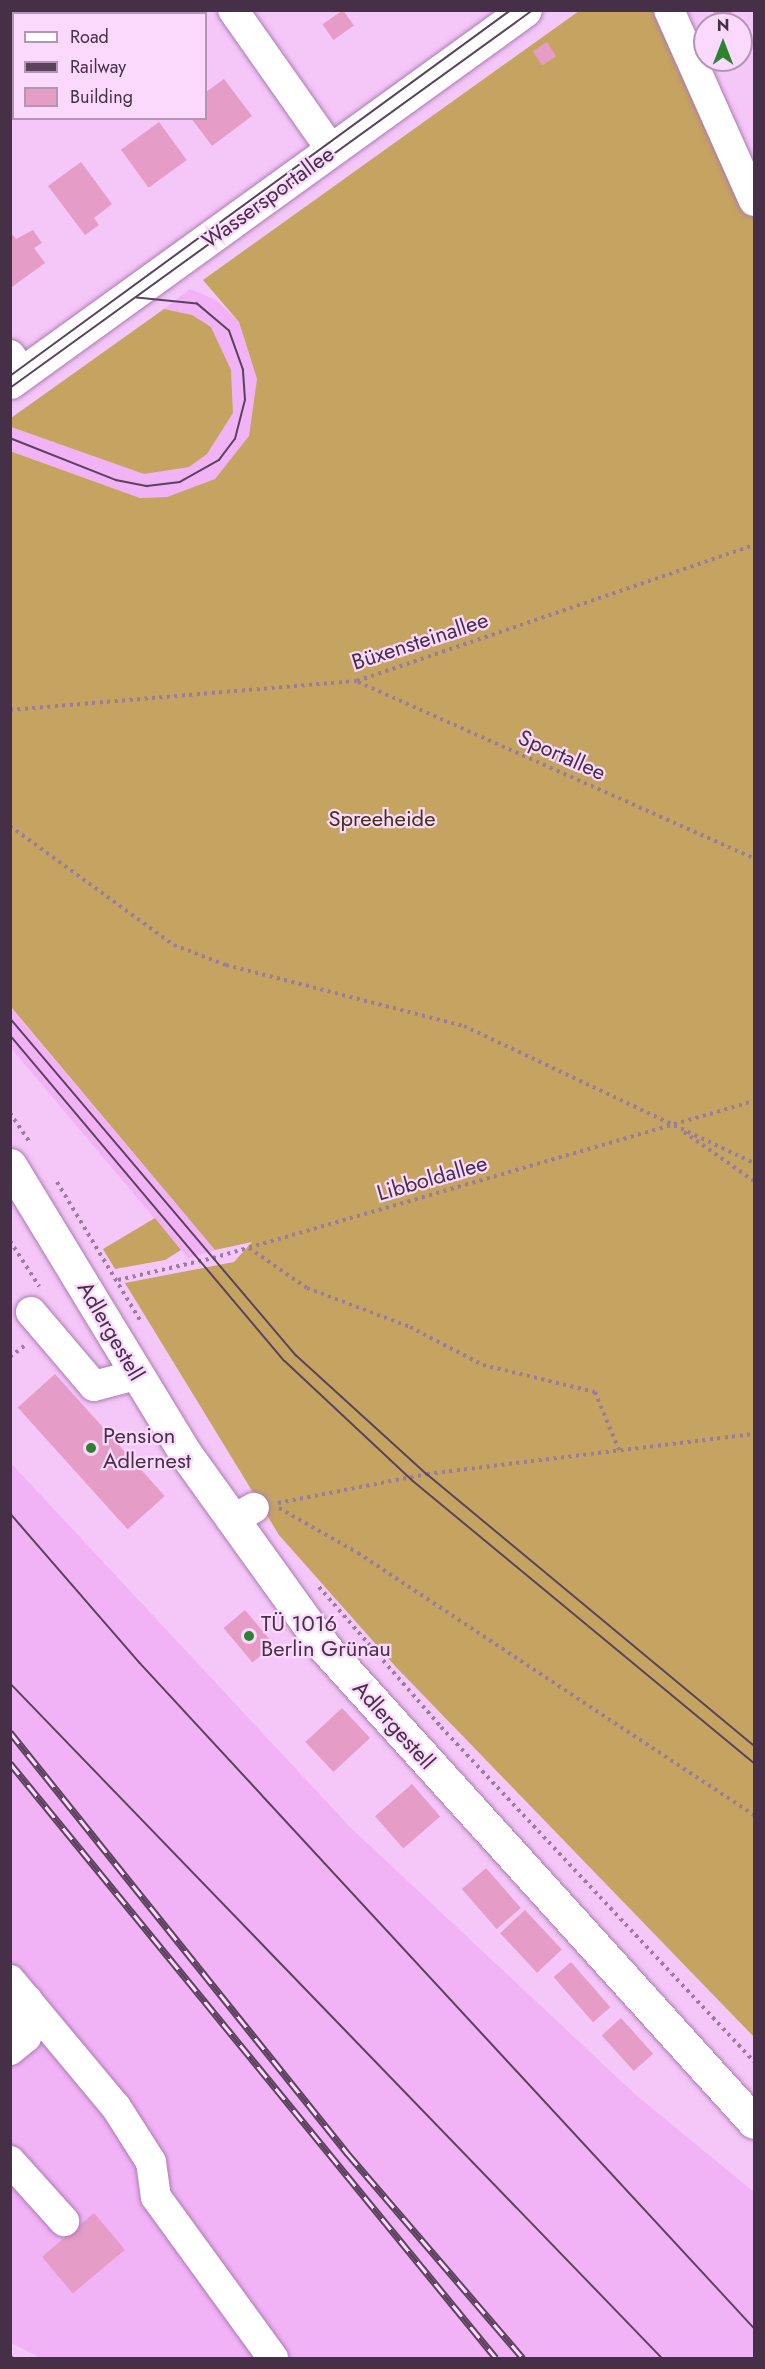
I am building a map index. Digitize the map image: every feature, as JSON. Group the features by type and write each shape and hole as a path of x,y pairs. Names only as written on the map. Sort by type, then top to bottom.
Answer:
{"main road":[{"name":"Wassersportallee","path":"15,370 332,151 525,10"},
{"name":"Adlergestell","path":"10,1165 136,1375 243,1514 324,1648 754,2122"}],"street":[{"path":"233,10 332,151"},
{"path":"669,10 754,201"},
{"path":"39,1305 94,1386 136,1375"},
{"path":"10,2050 26,2037 19,1990"},
{"path":"19,1990 116,2107 151,2162 156,2197 273,2358"},
{"path":"10,2160 64,2221"}],"path":[{"name":"Büxensteinallee","path":"10,710 357,681 754,545"},
{"name":"Sportallee","path":"357,681 754,858"},
{"path":"10,826 174,945 226,965 464,1026 754,1163"},
{"name":"Libboldallee","path":"118,1280 248,1248 754,1101"},
{"path":"674,1125 754,1182"},
{"path":"10,1241 39,1305"},
{"path":"248,1248 307,1288 410,1327 483,1365 595,1392 619,1450"},
{"path":"754,1434 427,1474 272,1504 358,1553 754,1815"},
{"path":"312,1579 441,1727 754,2061"}],"shaded area":[{"path":"190,289 216,300 239,322 257,379 257,410 249,437 215,479 167,497 140,498 11,451 10,427 145,474 207,454 233,413 231,370 192,315 164,309"},
{"path":"10,1007 215,1250 188,1258 11,1048"},
{"path":"10,1462 351,1828 637,2096 754,2192 754,2358 41,2358 11,2343"}],"green space":[{"name":"Spreeheide","path":"579,11 664,11 754,213 754,2037 396,1667 279,1535 125,1283 234,1262 252,1242 215,1250 11,1007 10,451 140,498 167,497 215,479 249,436 257,379 239,322 203,280"},
{"path":"164,309 192,315 211,327 231,370 233,413 207,454 189,467 144,474 11,427 11,418"},
{"path":"155,1218 181,1250 165,1260 115,1269 103,1249"}],"building":[{"path":"130,10 175,10 175,12 130,12"},
{"path":"343,10 354,26 333,40 323,24"},
{"path":"712,10 737,10 733,12 713,12"},
{"path":"547,42 556,56 542,66 533,51"},
{"path":"224,79 252,116 212,146 192,120 207,120 207,91"},
{"path":"159,122 187,160 149,188 121,150"},
{"path":"81,162 112,204 94,218 99,225 85,235 48,186"},
{"path":"33,230 42,243 34,248 45,263 12,287 10,232 16,239"},
{"path":"55,1374 165,1496 128,1529 18,1407"},
{"name":"TÜ 1016 Berlin Grünau","path":"245,1610 274,1644 252,1662 224,1628"},
{"path":"342,1708 370,1738 333,1772 305,1742"},
{"path":"412,1784 440,1816 403,1849 375,1816"},
{"path":"486,1868 521,1908 497,1929 462,1889"},
{"path":"525,1910 562,1949 537,1973 500,1933"},
{"path":"571,1962 610,2007 593,2022 554,1977"},
{"path":"621,2018 653,2054 634,2071 602,2035"},
{"path":"94,2213 125,2250 73,2293 42,2257"}],"tram line":[{"path":"10,376 511,10"},
{"path":"10,388 533,10"},
{"path":"10,438 116,480 147,486 180,482 219,460 235,439 245,400 243,370 229,331 197,304 137,298"},
{"path":"10,1018 296,1355 427,1474 754,1745"},
{"path":"10,1035 285,1361 412,1480 754,1763"},
{"path":"10,1513 140,1663 754,2328"},
{"path":"10,1683 662,2358"}],"railway":[{"path":"10,1732 348,2154 523,2358"},
{"path":"10,1763 496,2358"}],"place":[{"name":"Pension Adlernest","path":"91,1448"},
{"name":"TÜ 1016 Berlin Grünau","path":"249,1636"}]}
